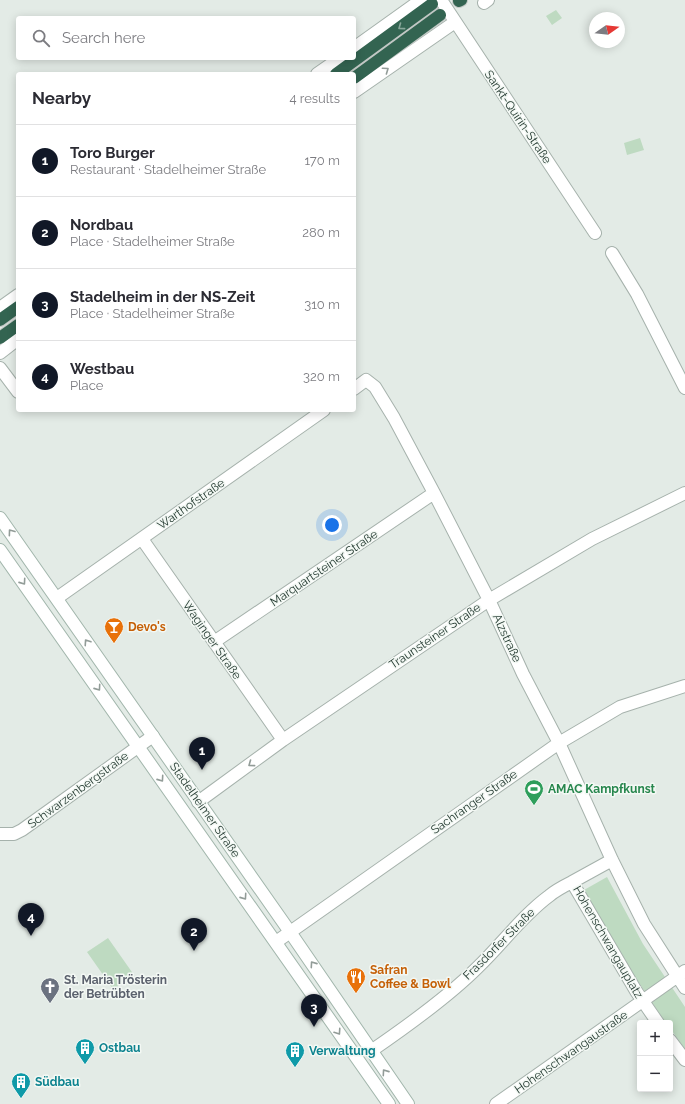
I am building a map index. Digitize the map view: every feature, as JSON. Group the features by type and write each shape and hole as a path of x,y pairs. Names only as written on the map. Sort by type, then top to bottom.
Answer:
{"highway":[{"path":"356,60 436,2"},
{"path":"356,77 440,15"},
{"path":"339,72 355,60"},
{"path":"0,320 16,308"},
{"path":"0,338 16,326"}],"street":[{"path":"356,47 421,0"},
{"name":"Sankt-Quirin-Straße","path":"436,2 455,22 595,233"},
{"path":"356,91 455,22"},
{"path":"321,72 337,60"},
{"path":"612,253 637,294 685,388"},
{"path":"0,308 16,296"},
{"path":"0,353 16,341"},
{"path":"0,368 16,389"},
{"name":"Alzstraße","path":"356,388 366,380 375,387 394,418 489,600 523,674 559,743 612,860"},
{"name":"Warthofstraße","path":"57,598 321,412"},
{"name":"Traunsteiner Straße","path":"198,802 283,740 489,600 592,539 685,492"},
{"name":"Marquartsteiner Straße","path":"214,642 434,493"},
{"name":"Stadelheimer Straße","path":"0,518 290,932 408,1104"},
{"name":"Waginger Straße","path":"142,539 283,740"},
{"name":"Stadelheimer Straße","path":"0,550 389,1104"},
{"name":"Sachranger Straße","path":"276,942 559,743 620,707 685,686"},
{"name":"Schwarzenbergstraße","path":"0,834 14,834 22,830 153,736"},
{"path":"612,860 644,924 681,974 685,988"},
{"name":"Hohenschwangauplatz","path":"612,860 572,882 642,1001 656,1020"},
{"name":"Frasdorfer Straße","path":"371,1051 419,1016 459,984 478,967 532,910 549,896 572,882"},
{"name":"Hohenschwangaustraße","path":"496,1104 681,974"},
{"path":"673,1044 685,1060"}],"green space":[{"path":"556,10 562,18 552,25 546,16"},
{"path":"640,138 644,150 627,155 624,143"},
{"path":"607,877 643,944 685,1007 685,1049 673,1032 673,1020 664,1020 627,965 584,890"},
{"path":"108,938 134,975 113,989 87,952"}],"place":[{"name":"Devo's","path":"114,644"},
{"name":"Toro Burger","path":"202,770"},
{"name":"AMAC Kampfkunst","path":"534,806"},
{"name":"Westbau","path":"31,936"},
{"name":"Nordbau","path":"194,951"},
{"name":"Safran Coffee & Bowl","path":"356,994"},
{"name":"St. Maria Trösterin der Betrübten","path":"50,1004"},
{"name":"Stadelheim in der NS-Zeit","path":"314,1027"},
{"name":"Ostbau","path":"85,1065"},
{"name":"Verwaltung","path":"295,1068"},
{"name":"Südbau","path":"21,1099"}]}
